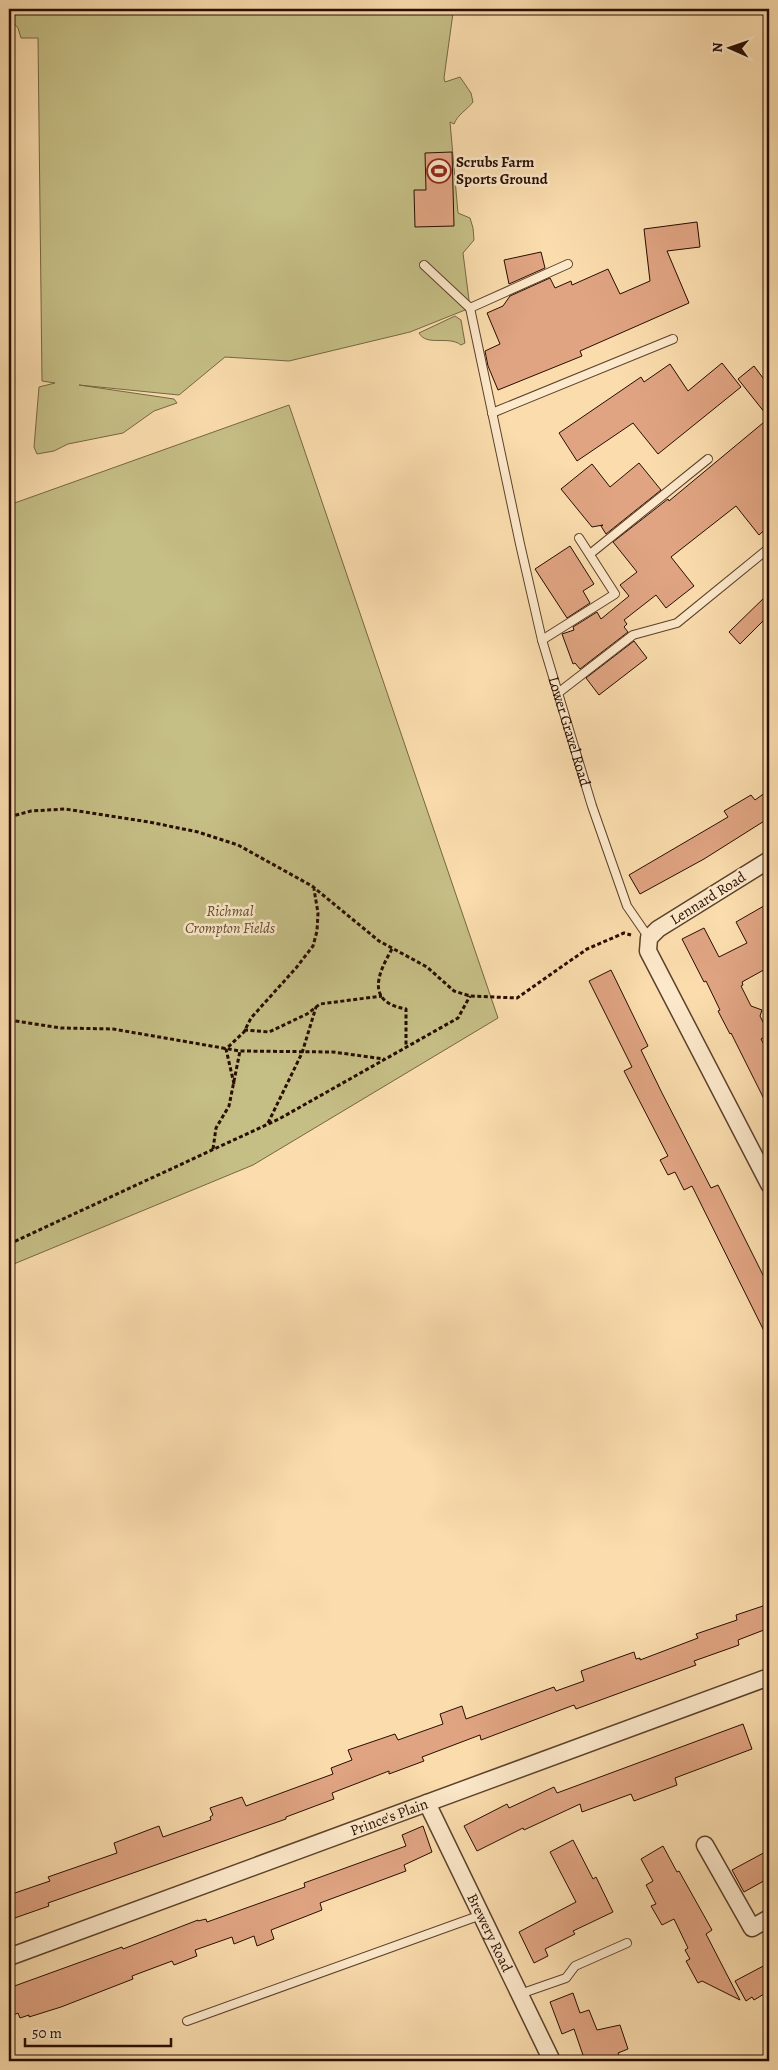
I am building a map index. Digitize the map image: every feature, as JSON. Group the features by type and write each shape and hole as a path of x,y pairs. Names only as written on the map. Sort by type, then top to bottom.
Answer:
{"street":[{"name":"Lennard Road","path":"649,938 658,929 769,860"},
{"name":"Lower Gravel Road","path":"649,938 648,951 769,1184"},
{"name":"Prince's Plain","path":"9,1956 769,1677"},
{"name":"Brewery Road","path":"427,1803 552,2061"},
{"path":"705,1845 752,1928 769,1918"}],"lane":[{"path":"424,265 470,308 568,264"},
{"name":"Lower Gravel Road","path":"470,308 542,640 592,806 627,906 649,938"},
{"path":"492,413 673,339"},
{"path":"590,554 708,459"},
{"path":"542,640 615,594 579,538"},
{"path":"558,694 632,635 677,622 769,548"},
{"path":"187,2021 481,1915"},
{"path":"520,1994 566,1978 575,1966 627,1943"}],"path":[{"path":"9,817 31,811 65,810 149,822 198,832 238,845 314,888 379,941 427,967 454,991 470,996 517,998 587,949 624,933 649,938"},
{"path":"226,1049 313,946 317,930 318,913 314,888"},
{"path":"392,948 381,969 377,987 384,1001 392,1006 406,1009 406,1047"},
{"path":"244,1030 269,1032 307,1014 320,1004 382,996"},
{"path":"9,1244 268,1124 458,1018 470,996"},
{"path":"268,1124 302,1053 316,1006"},
{"path":"9,1020 61,1028 113,1029 240,1051 332,1052 385,1059"},
{"path":"226,1049 234,1084"},
{"path":"213,1149 216,1128 229,1106 240,1051"}],"green space":[{"name":"Scrubs Farm Sports Ground","path":"9,9 457,9 455,14 453,13 444,78 445,82 460,77 471,93 473,102 454,124 450,122 458,213 470,218 473,228 474,240 463,253 470,308 410,332 289,361 225,357 179,395 79,385 174,399 177,403 154,411 123,433 68,444 54,451 37,454 34,447 39,387 55,383 42,381 38,38 21,38 18,28 9,18"},
{"path":"455,316 461,320 465,343 461,345 456,342 427,339 419,333"},
{"name":"Richmal Crompton Fields","path":"289,405 498,1018 253,1165 9,1266 9,505"}],"building":[{"name":"Scrubs Farm Sports Ground","path":"452,152 454,226 415,227 414,190 426,190 425,153"},
{"path":"697,222 700,247 667,251 689,303 580,351 582,356 498,390 488,366 485,351 500,344 487,313 503,306 510,296 550,278 555,288 571,281 572,285 608,269 620,294 650,281 644,229"},
{"path":"541,252 545,268 509,284 504,260"},
{"path":"722,363 741,387 658,454 633,423 577,461 559,433 641,377 644,382 670,364 688,391"},
{"path":"754,366 769,386 769,418 738,379"},
{"path":"769,418 769,526 759,535 736,506 671,557 694,586 666,608 656,595 624,620 627,624 624,627 628,632 580,669 575,663 573,664 562,634 574,630 573,627 597,612 601,619 629,596 620,585 637,572 613,542 668,499 669,501"},
{"path":"639,463 661,490 606,534 601,526 603,525 592,527 561,489 592,464 610,487"},
{"path":"570,546 594,584 583,591 590,603 567,618 535,569"},
{"path":"769,593 769,615 740,644 729,632"},
{"path":"634,641 647,658 599,695 586,678"},
{"path":"769,790 769,818 704,859 640,894 629,875 728,817 724,811 751,795 755,800"},
{"path":"769,903 769,932 764,935 769,945 769,967 742,982 743,985 741,986 751,1006 762,1010 760,1016 769,1034 761,1039 769,1054 769,1109 718,1011 720,1010 706,981 704,982 682,939 704,928 719,957 747,943 736,922"},
{"path":"611,970 648,1046 641,1050 662,1093 711,1188 718,1185 769,1287 769,1341 692,1186 684,1190 675,1172 668,1175 660,1160 668,1156 624,1071 632,1067 589,981"},
{"path":"769,1604 769,1628 738,1640 739,1645 694,1661 696,1665 576,1709 574,1705 481,1740 480,1735 422,1757 424,1761 389,1774 389,1771 332,1793 334,1799 286,1817 286,1819 48,1903 49,1906 9,1920 9,1895 50,1881 48,1877 117,1853 114,1843 159,1826 163,1837 211,1820 210,1817 213,1815 210,1808 242,1797 246,1806 333,1774 331,1768 352,1760 348,1750 395,1734 398,1740 443,1724 440,1714 462,1706 466,1719 554,1687 556,1691 584,1681 581,1671 634,1652 636,1659 640,1658 640,1660 698,1638 696,1634 737,1620 736,1615"},
{"path":"743,1724 752,1749 675,1778 677,1785 634,1801 631,1794 582,1812 580,1804 524,1830 523,1828 477,1851 464,1826 507,1804 509,1808 554,1787 557,1793"},
{"path":"423,1826 432,1852 404,1865 406,1871 320,1903 322,1910 271,1930 274,1939 257,1946 254,1936 234,1944 232,1937 195,1950 197,1956 174,1965 172,1961 132,1976 133,1979 61,2007 29,2017 29,2015 20,2018 18,2013 9,2017 9,1988 122,1947 123,1949 198,1920 206,1919 207,1922 305,1887 304,1883 406,1846 402,1835"},
{"path":"573,1840 593,1879 596,1877 613,1912 573,1931 575,1934 545,1949 548,1956 534,1963 519,1932 576,1902 550,1852"},
{"path":"663,1846 712,1930 706,1934 740,2000 702,1981 698,1983 686,1961 690,1959 685,1950 688,1948 674,1919 662,1925 651,1906 656,1904 646,1885 653,1881 641,1859"},
{"path":"769,1850 769,1878 744,1892 732,1870"},
{"path":"769,1963 769,1991 754,2000 752,1997 746,2001 735,1981"},
{"path":"573,1993 580,2013 589,2010 597,2030 620,2025 628,2049 618,2053 619,2055 600,2061 585,2061 574,2029 562,2034 550,2002"}],"place":[{"name":"Scrubs Farm Sports Ground","path":"439,171"}]}
